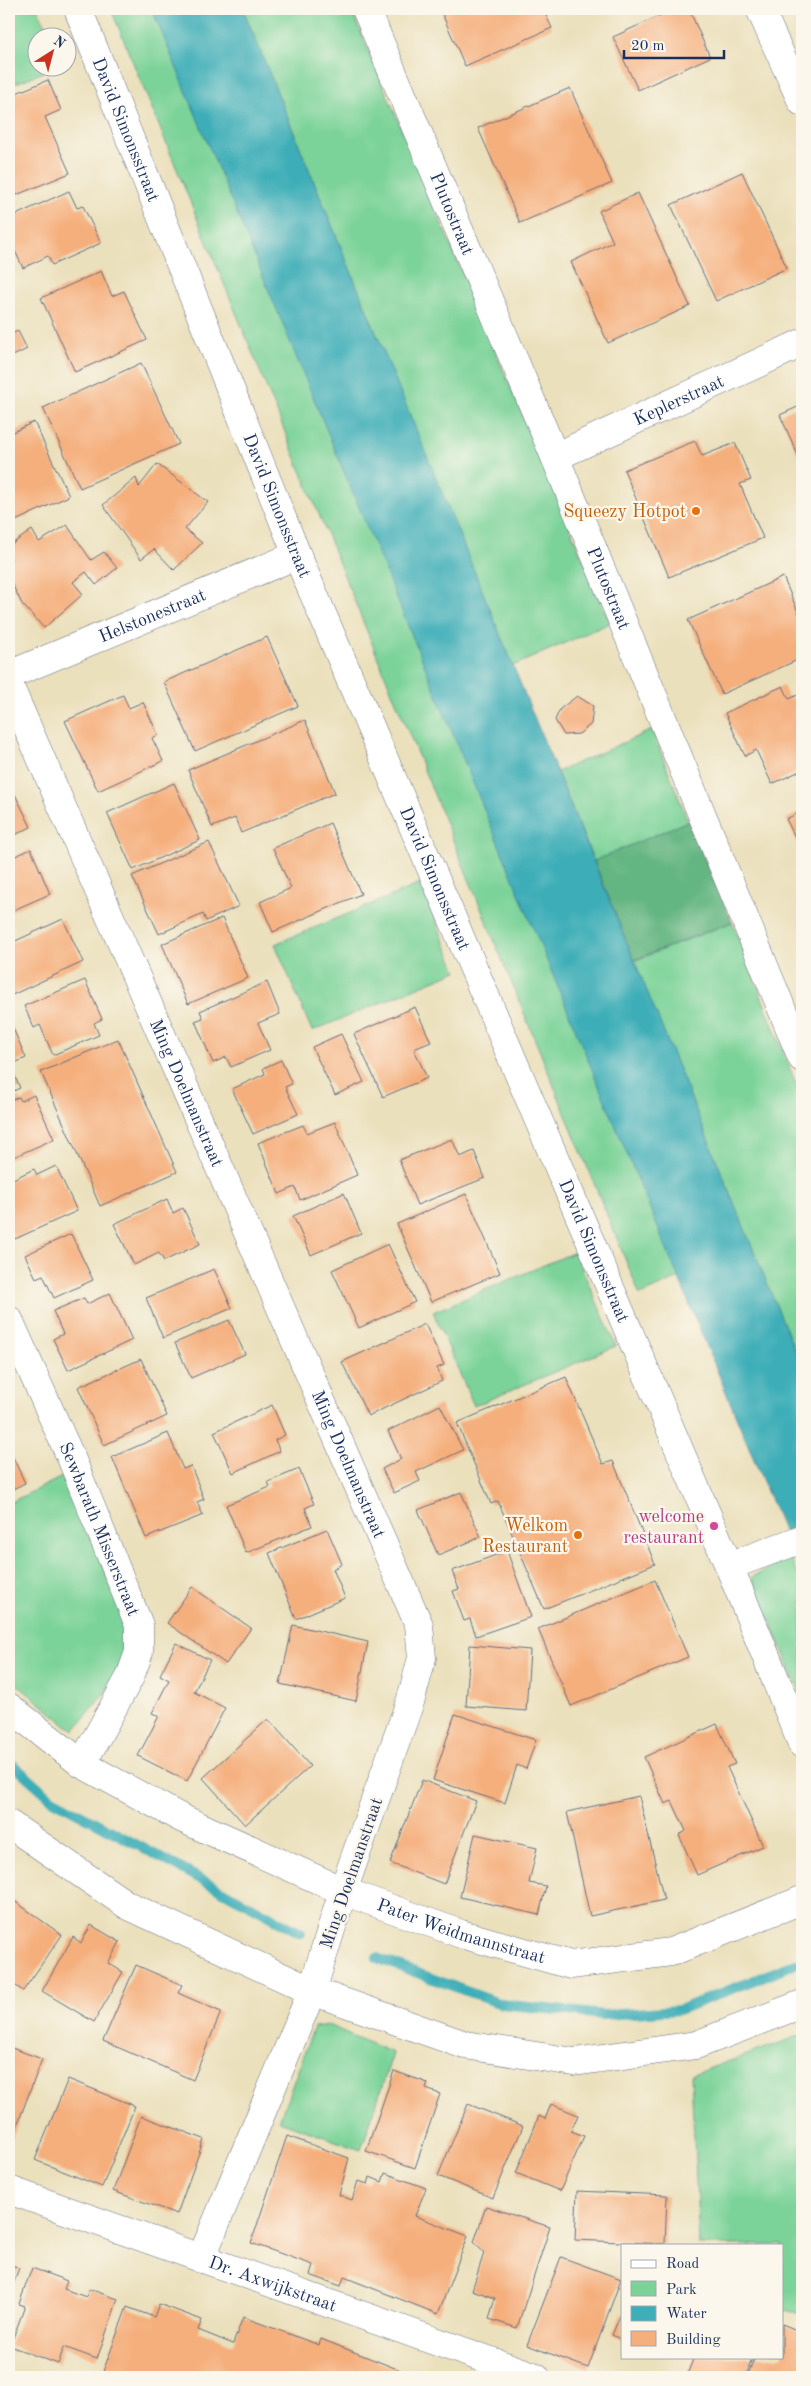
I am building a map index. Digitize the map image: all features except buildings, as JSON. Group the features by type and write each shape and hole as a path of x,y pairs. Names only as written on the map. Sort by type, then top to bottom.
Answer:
{"street":[{"name":"David Simonsstraat","path":"78,9 297,556 729,1566 802,1744"},
{"name":"Plutostraat","path":"366,9 555,457 802,1058"},
{"path":"760,9 802,102"},
{"name":"Keplerstraat","path":"555,457 802,343"},
{"name":"Helstonestraat","path":"9,675 297,556"},
{"name":"Ming Doelmanstraat","path":"9,685 419,1625 422,1658 411,1699 343,1891 312,1991 201,2259"},
{"name":"Sewbarath Misserstraat","path":"9,1320 72,1460 139,1625 139,1652 130,1678 82,1764"},
{"path":"729,1566 802,1539"},
{"name":"Pater Weidmannstraat","path":"9,1707 82,1764 181,1818 343,1891 461,1934 571,1965 671,1952 802,1900"},
{"path":"9,1824 126,1905 312,1991 465,2045 574,2062 696,2045 802,2004"},
{"name":"Dr. Axwijkstraat","path":"9,2190 536,2377"}],"green space":[{"path":"9,9 38,9 47,28 28,28 29,78 9,86"},
{"path":"111,9 153,9 679,1278 640,1295"},
{"path":"243,9 351,9 610,623 513,666"},
{"path":"652,730 688,821 594,861 557,772"},
{"path":"688,821 732,922 634,960 594,861"},
{"path":"420,884 457,971 312,1031 275,944"},
{"path":"732,922 802,1099 802,1368 634,961"},
{"path":"575,1252 616,1346 474,1406 433,1312"},
{"path":"64,1476 128,1624 119,1675 74,1731 9,1678 9,1503"},
{"path":"791,1559 802,1585 802,1697 752,1577"},
{"path":"328,2025 393,2053 361,2150 279,2121 314,2027"},
{"path":"802,2035 802,2316 784,2309 784,2244 699,2244 691,2075"}],"water":[{"path":"152,9 243,9 802,1368 802,1525 784,1532"}],"waterway":[{"path":"9,1761 52,1799 301,1933"},
{"path":"377,1958 501,2004 604,2015 679,2010 802,1961"}],"place":[{"name":"Squeezy Hotpot","path":"696,511"},
{"name":"welcome restaurant","path":"714,1526"},
{"name":"Welkom Restaurant","path":"578,1535"}]}
